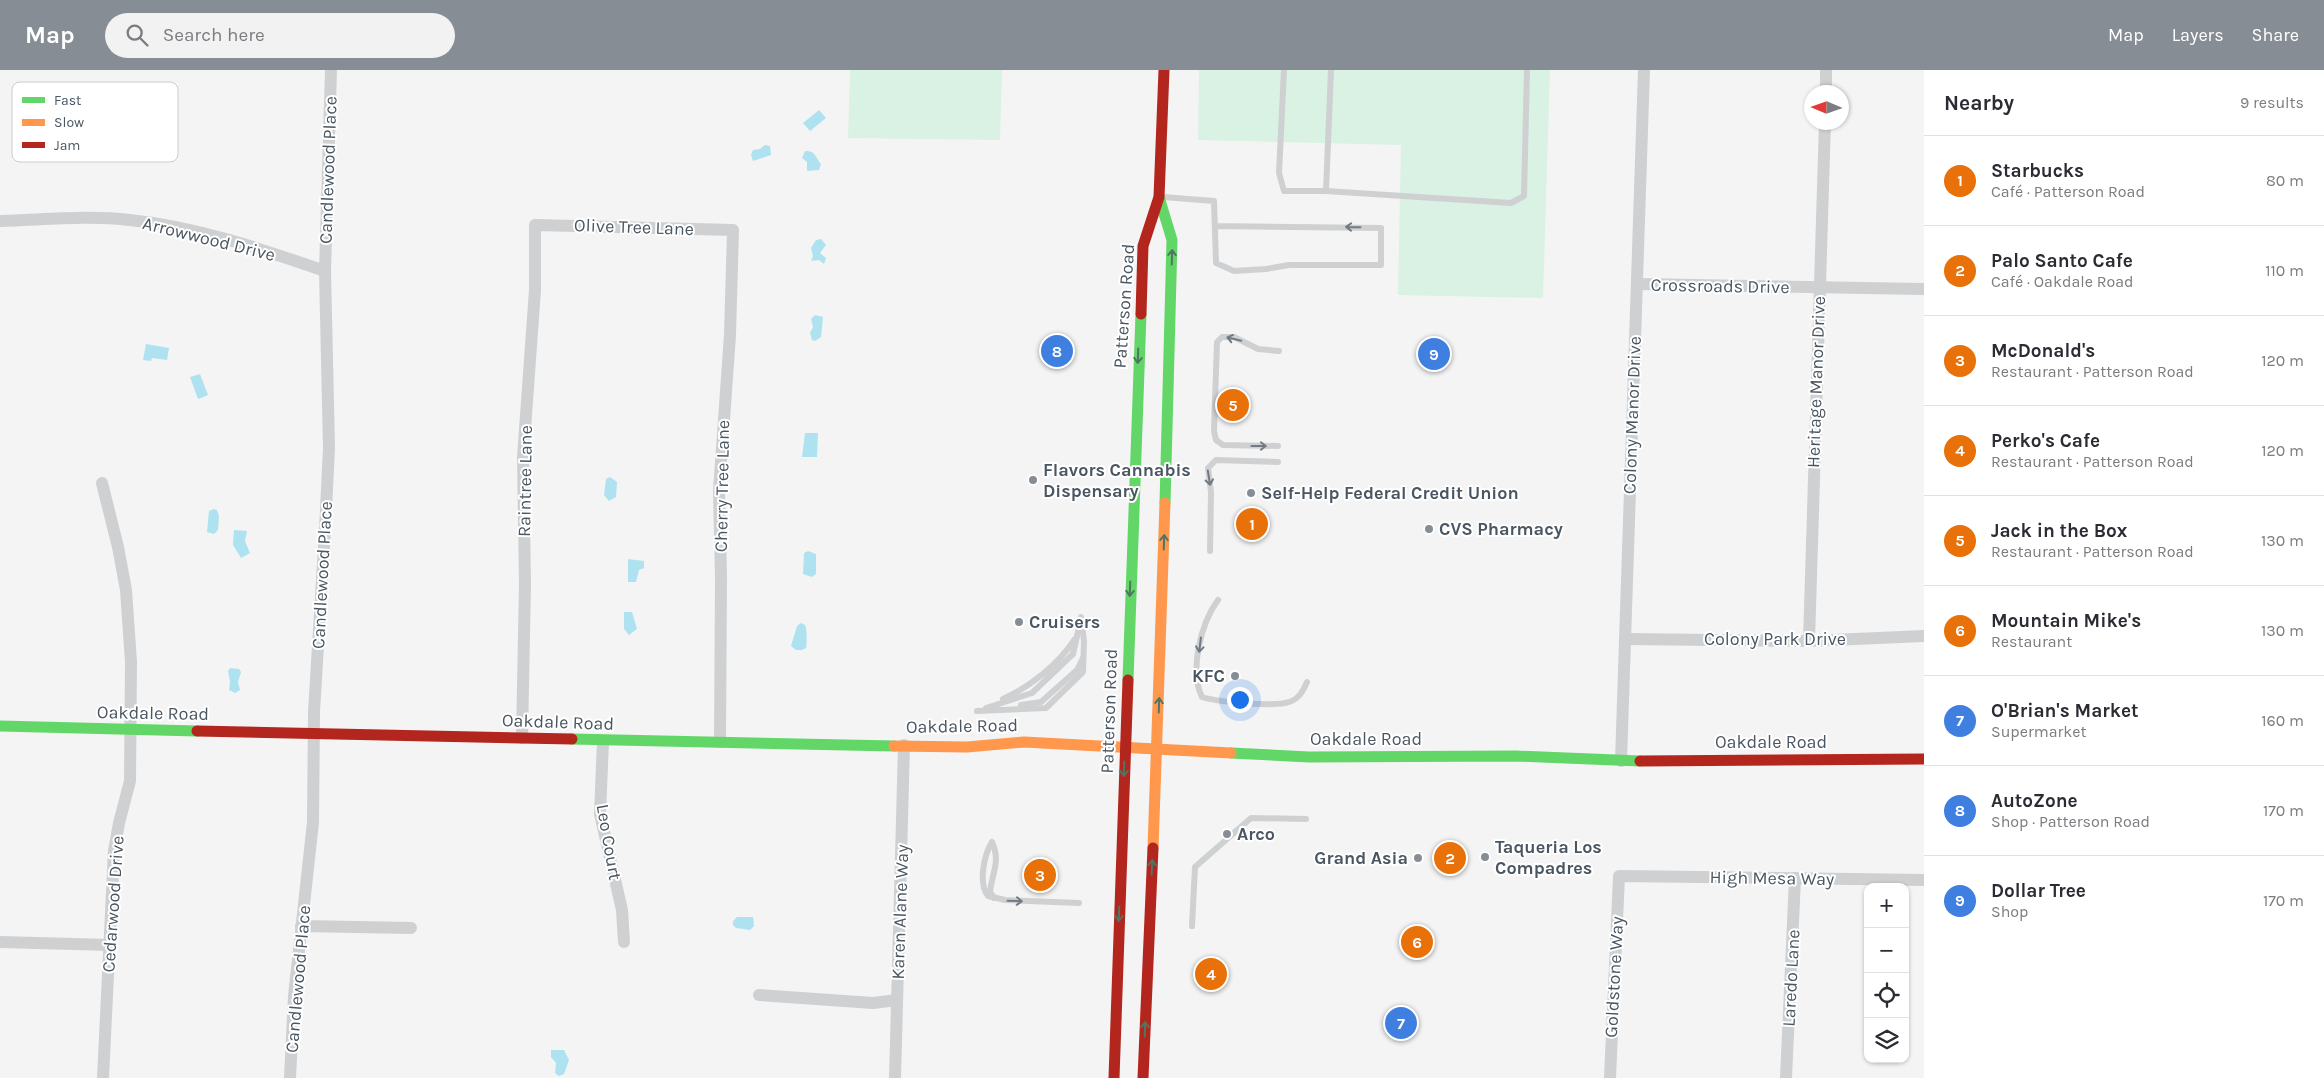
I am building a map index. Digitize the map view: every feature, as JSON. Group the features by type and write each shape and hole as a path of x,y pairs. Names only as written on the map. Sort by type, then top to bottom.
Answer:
{"main road":[{"name":"Patterson Road","path":"1114,1078 1143,246 1159,197 1164,70"},
{"name":"Patterson Road","path":"1143,1078 1158,749 1172,240 1159,197"},
{"name":"Oakdale Road","path":"0,726 603,741 967,747 1024,742 1309,757 1516,756 1621,761 1924,759"}],"street":[{"name":"Candlewood Place","path":"290,1078 294,996 313,822 315,734 328,448 325,271 331,70"},
{"name":"Colony Manor Drive","path":"1621,761 1644,70"},
{"path":"1826,70 1826,85"},
{"name":"Heritage Manor Drive","path":"1808,641 1825,130"},
{"name":"Arrowwood Drive","path":"0,222 118,220 155,223 238,242 325,271"},
{"name":"Olive Tree Lane","path":"535,225 733,230"},
{"name":"Raintree Lane","path":"522,738 525,584 524,457 536,290 535,225"},
{"name":"Cherry Tree Lane","path":"720,742 721,577 719,490 730,334 733,230"},
{"name":"Crossroads Drive","path":"1637,284 1924,290"},
{"name":"Cedarwood Drive","path":"102,482 118,547 126,590 131,662 130,781 114,851 103,1078"},
{"name":"Colony Park Drive","path":"1625,638 1808,641 1924,636"},
{"name":"Leo Court","path":"603,741 600,814 622,910 624,942"},
{"name":"Karen Alane Way","path":"895,1078 904,745"},
{"name":"High Mesa Way","path":"1619,876 1924,880"},
{"name":"Goldstone Way","path":"1610,1078 1619,876"},
{"name":"Laredo Lane","path":"1786,1078 1795,878"},
{"path":"301,926 411,928"},
{"path":"0,942 110,945"},
{"path":"759,995 873,1002 897,1000"}],"lane":[{"path":"1284,70 1279,173 1284,191 1326,191 1511,203 1524,196 1527,70"},
{"path":"1326,191 1332,70"},
{"path":"1159,197 1214,201 1216,263 1234,271 1289,265 1381,265 1383,248 1381,228 1215,226"},
{"path":"1278,446 1223,445 1214,436 1214,421 1217,342 1222,337 1234,337 1258,350 1279,351"},
{"path":"1210,551 1212,492 1208,468 1210,464 1216,460 1278,462"},
{"path":"1218,600 1210,611 1201,636 1198,681 1202,697 1240,702 1290,702 1302,693 1307,682"},
{"path":"1081,617 1084,641 1083,672 1046,708 977,711 1032,693 1073,654 1081,617"},
{"path":"1192,926 1195,867 1251,818 1306,819"},
{"path":"994,899 990,892 996,874 997,852 992,842 986,853 984,885 985,892 994,899 1079,903"}],"green space":[{"path":"850,70 1002,70 1000,140 848,138"},
{"path":"1199,70 1550,70 1543,298 1398,295 1401,145 1198,140"}],"water":[{"path":"819,110 826,118 810,131 803,123"},
{"path":"765,145 770,146 771,155 753,161 751,155 753,150 760,149"},
{"path":"805,151 815,155 821,164 819,170 807,171 807,162 802,158"},
{"path":"821,239 826,245 820,253 826,258 824,264 819,260 811,261 813,256 811,248 816,240"},
{"path":"815,315 823,317 821,337 815,341 812,340 810,333 813,327 811,319"},
{"path":"146,344 169,348 167,360 152,358 151,361 143,360"},
{"path":"200,374 208,395 198,399 190,377"},
{"path":"805,433 818,433 817,457 802,457"},
{"path":"610,477 617,482 616,497 609,501 604,495 606,479"},
{"path":"217,510 219,516 218,530 214,534 207,532 209,511"},
{"path":"234,530 247,531 245,541 250,553 241,558 233,545"},
{"path":"808,551 816,554 816,574 812,577 803,574 804,553"},
{"path":"628,559 644,561 644,568 639,570 636,582 628,582"},
{"path":"624,612 632,612 637,629 629,635 624,629"},
{"path":"801,623 806,627 806,648 796,650 791,646 797,626"},
{"path":"230,668 239,669 241,672 238,682 240,690 235,693 229,690 228,671"},
{"path":"737,917 753,917 754,926 750,930 736,928 733,925 733,921"},
{"path":"551,1050 564,1050 569,1060 564,1074 559,1076 555,1073 556,1063 551,1057"}],"traffic: fast":[{"path":"1159,197 1172,240 1165,503"},
{"path":"1128,680 1141,314"},
{"path":"0,726 197,731"},
{"path":"572,739 894,746"},
{"path":"1231,753 1309,757 1516,756 1640,761"}],"traffic: slow":[{"path":"1153,848 1165,503"},
{"path":"894,746 967,747 1024,742 1231,753"}],"traffic: jam":[{"path":"1141,314 1143,246 1159,197 1164,70"},
{"path":"1114,1078 1128,680"},
{"path":"197,731 572,739"},
{"path":"1640,761 1924,759"},
{"path":"1143,1078 1153,848"}],"place":[{"name":"AutoZone","path":"1057,351"},
{"name":"Dollar Tree","path":"1434,354"},
{"name":"Jack in the Box","path":"1233,405"},
{"name":"Flavors Cannabis Dispensary","path":"1033,480"},
{"name":"Self-Help Federal Credit Union","path":"1251,493"},
{"name":"Starbucks","path":"1252,524"},
{"name":"CVS Pharmacy","path":"1429,529"},
{"name":"Cruisers","path":"1019,622"},
{"name":"KFC","path":"1235,676"},
{"name":"Arco","path":"1227,834"},
{"name":"Taqueria Los Compadres","path":"1485,857"},
{"name":"Grand Asia","path":"1418,858"},
{"name":"Palo Santo Cafe","path":"1450,858"},
{"name":"McDonald's","path":"1040,875"},
{"name":"Mountain Mike's","path":"1417,942"},
{"name":"Perko's Cafe","path":"1211,974"},
{"name":"O'Brian's Market","path":"1401,1023"}]}
